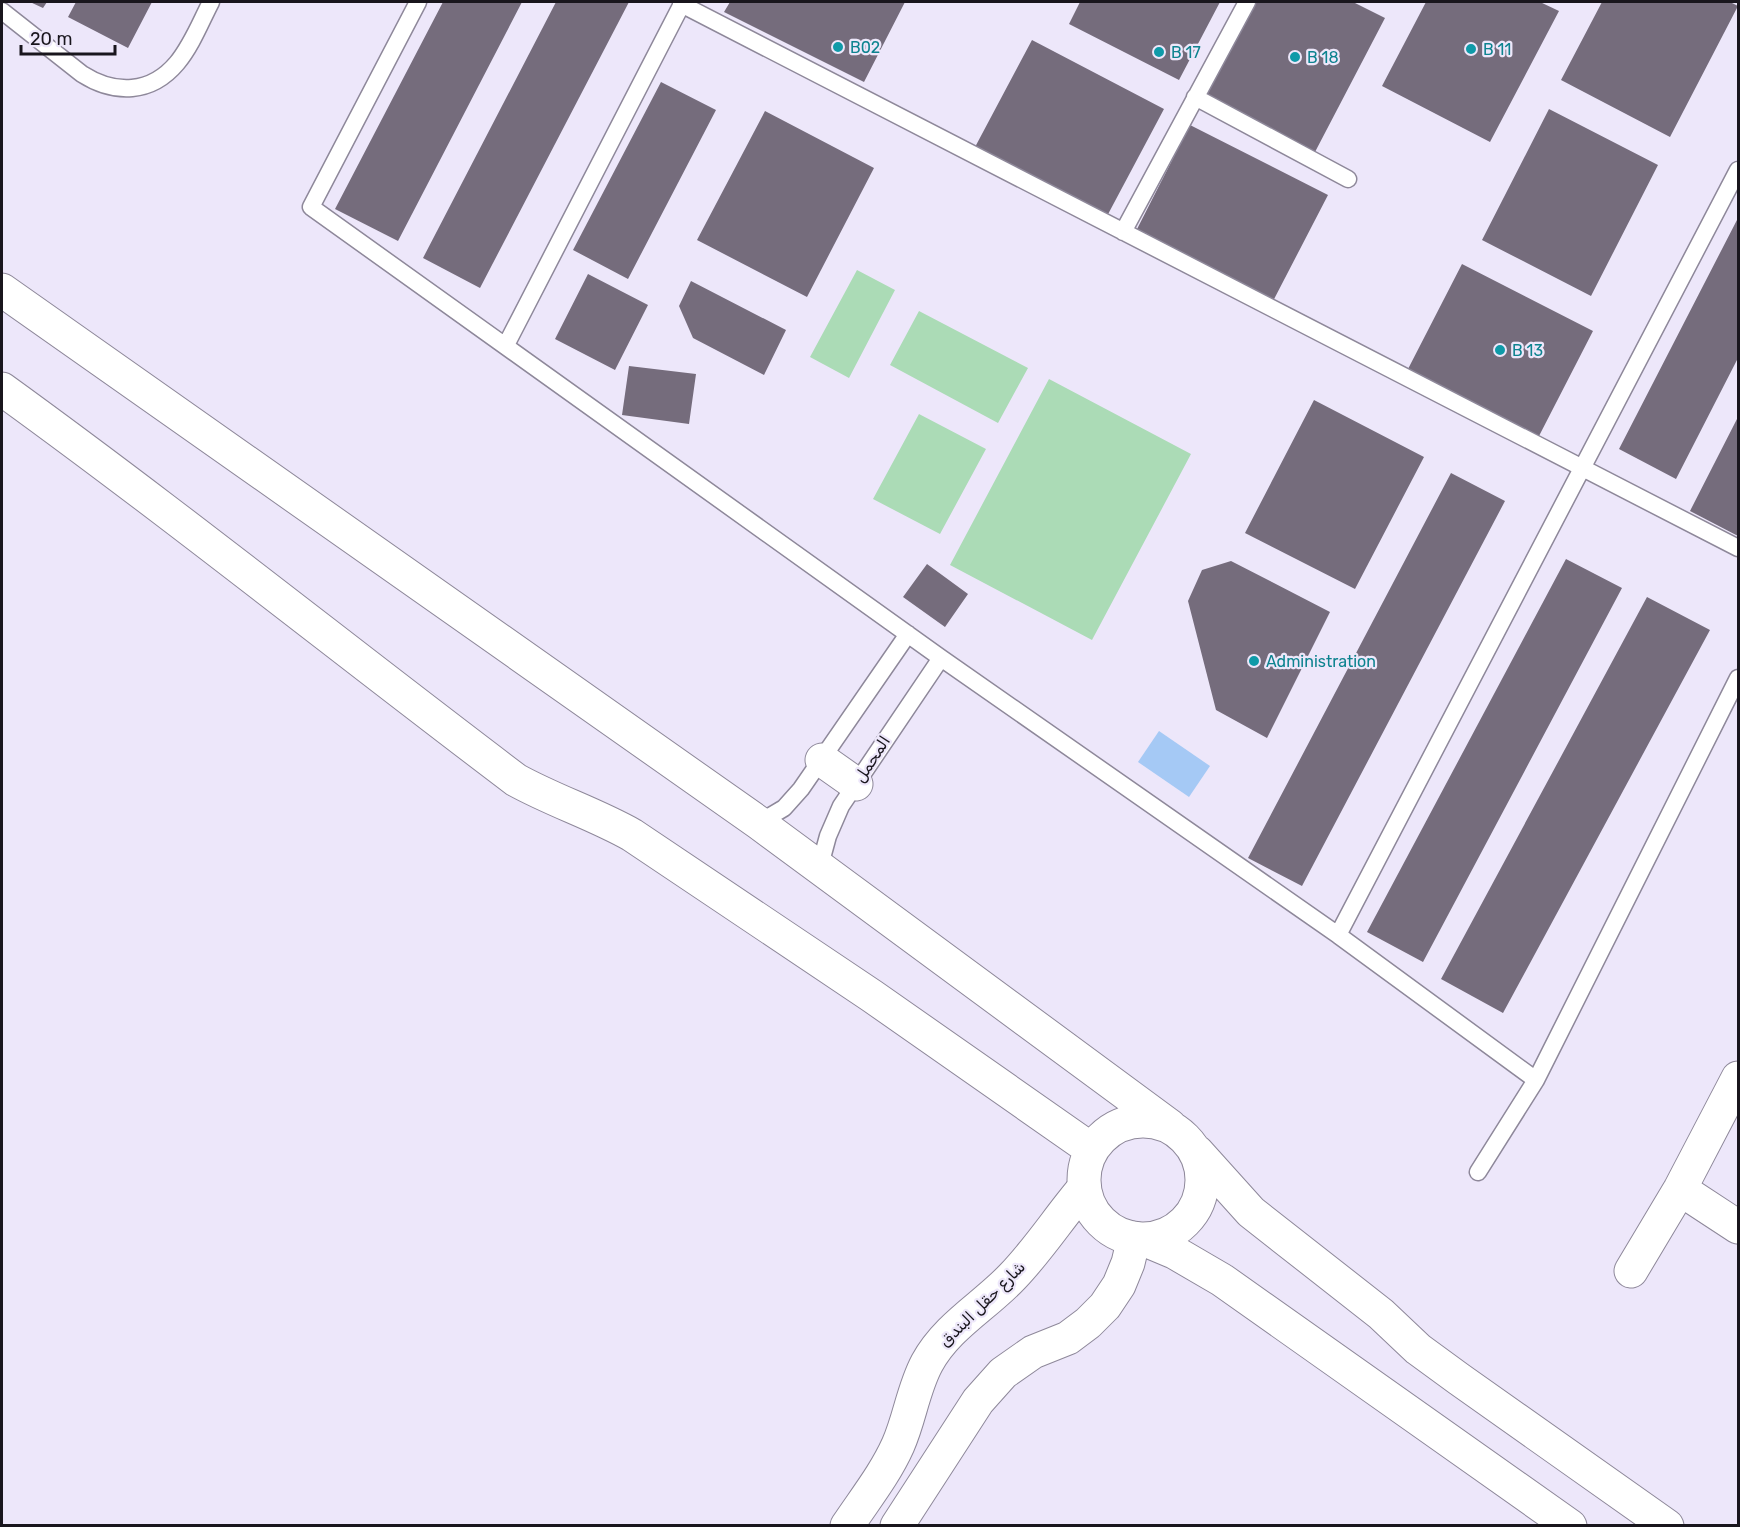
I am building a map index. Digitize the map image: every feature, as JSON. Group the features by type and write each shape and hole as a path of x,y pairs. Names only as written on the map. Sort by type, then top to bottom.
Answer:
{"street":[{"path":"2,290 759,823 1170,1126 1190,1142 1251,1212 1360,1298 1425,1354 1667,1526"},
{"path":"2,389 516,780 546,796 609,822 632,835 872,996 1092,1150"},
{"path":"822,760 856,784"},
{"path":"1631,1271 1680,1189 1738,1078"},
{"path":"1170,1126 1158,1121 1145,1120 1120,1125 1109,1131 1092,1150 1085,1168 1084,1188 1095,1216 1113,1231 1174,1252 1222,1280 1570,1526"},
{"path":"1138,1239 1160,1237 1176,1230 1189,1218 1198,1203 1203,1186 1202,1169 1197,1152"},
{"name":"شارع حقل البندق","path":"847,1526 887,1466 898,1444 927,1363 963,1318 1012,1277 1084,1188"},
{"path":"1680,1189 1738,1227"},
{"path":"897,1526 978,1401 1003,1373 1033,1352 1068,1338 1105,1306 1122,1278 1138,1239"}],"lane":[{"path":"2,11 82,75 110,88 125,89 141,87 155,81 179,61 211,2"},
{"path":"418,2 311,207 940,658 1338,935 1536,1080"},
{"path":"1123,232 1247,2"},
{"path":"506,345 682,3 1738,548"},
{"path":"1195,97 1348,179"},
{"path":"1338,935 1738,170"},
{"path":"759,823 784,808 801,789 908,634"},
{"name":"المحمل","path":"819,869 822,852 834,820 940,658"},
{"path":"1478,1172 1536,1080 1738,678"}],"green space":[{"path":"857,270 895,290 849,378 810,357"},
{"path":"919,311 1028,368 998,423 890,365"},
{"path":"1049,379 1191,454 1092,640 950,565"},
{"path":"919,414 986,449 940,534 873,499"}],"water":[{"path":"1159,731 1210,766 1189,797 1138,762"}],"building":[{"path":"30,2 47,2 43,8"},
{"path":"76,2 152,2 128,48 68,17"},
{"path":"443,2 522,2 398,241 335,209"},
{"path":"556,2 629,2 480,288 423,258"},
{"name":"B02","path":"730,2 905,2 864,82 724,12"},
{"name":"B 17","path":"1080,2 1220,2 1179,80 1069,24"},
{"name":"B 18","path":"1255,2 1353,2 1385,18 1315,152 1206,96"},
{"name":"B 11","path":"1426,2 1540,2 1559,11 1490,142 1382,86"},
{"path":"1602,2 1730,2 1738,6 1670,137 1561,80"},
{"path":"1032,40 1164,109 1106,218 974,149"},
{"path":"661,82 716,110 628,279 573,250"},
{"path":"1549,109 1658,165 1591,296 1482,240"},
{"path":"765,111 874,168 807,297 697,240"},
{"path":"1190,125 1328,195 1271,305 1134,235"},
{"path":"1738,218 1738,358 1676,479 1619,449"},
{"name":"B 13","path":"1462,264 1593,331 1539,436 1408,369"},
{"path":"588,274 648,305 615,370 555,339"},
{"path":"691,281 786,330 764,375 693,338 679,306"},
{"path":"629,366 696,374 689,424 622,415"},
{"path":"1314,400 1424,457 1355,589 1245,533"},
{"path":"1738,417 1738,536 1690,511"},
{"path":"1451,473 1505,501 1302,886 1248,858"},
{"path":"1566,559 1622,588 1423,962 1367,932"},
{"name":"Administration","path":"1231,561 1330,612 1267,738 1216,710 1188,601 1202,570"},
{"path":"927,564 968,594 945,627 903,597"},
{"path":"1647,597 1710,630 1503,1013 1441,979"}],"place":[{"name":"B02","path":"838,47"},
{"name":"B 11","path":"1471,49"},
{"name":"B 17","path":"1159,52"},
{"name":"B 18","path":"1295,57"},
{"name":"B 13","path":"1500,350"},
{"name":"Administration","path":"1254,661"}]}
